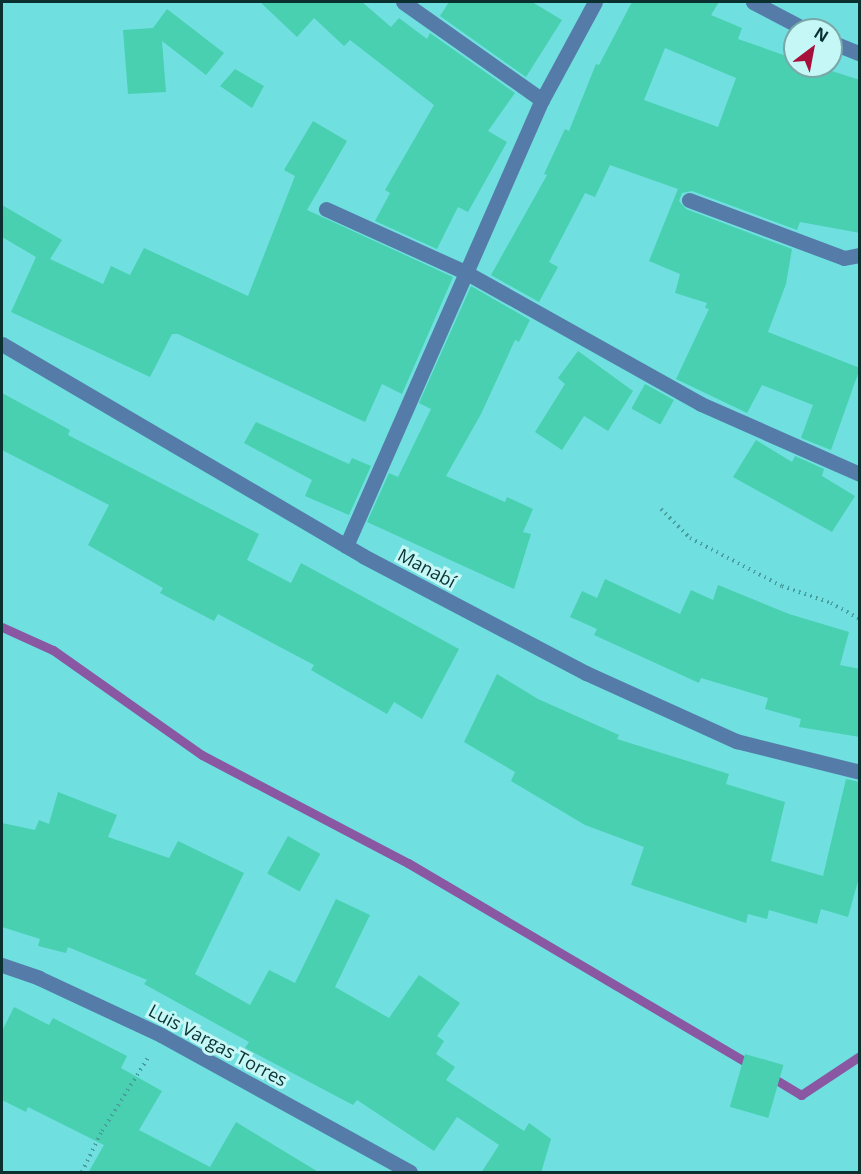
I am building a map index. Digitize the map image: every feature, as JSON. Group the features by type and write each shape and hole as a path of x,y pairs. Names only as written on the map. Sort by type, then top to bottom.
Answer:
{"street":[{"path":"403,2 542,100"},
{"path":"346,546 542,100 595,2"},
{"path":"753,2 783,18"},
{"path":"843,47 860,54"},
{"path":"689,200 844,258 860,255"},
{"path":"326,209 465,272 701,404 860,474"},
{"name":"Manabí","path":"2,344 346,546 586,673 736,741 860,772"},
{"name":"Luis Vargas Torres","path":"2,965 39,978 160,1035 410,1173"}],"path":[{"path":"661,508 690,538 782,586 831,603 860,619"},
{"path":"82,1173 160,1035"}],"building":[{"path":"260,2 362,2 391,27 399,18 427,39 430,33 515,93 488,131 507,142 468,212 458,207 437,249 375,221 390,193 385,190 434,105 350,40 344,46 314,18 297,37"},
{"path":"449,2 532,2 562,20 526,77 440,16"},
{"path":"632,2 719,2 711,15 742,28 738,39 783,55 783,78 843,78 843,75 860,80 860,233 800,222 797,230 692,191 682,193 679,201 686,209 792,249 786,284 768,332 860,368 831,450 801,438 813,405 762,385 747,413 676,379 709,309 705,308 707,303 675,293 680,274 649,261 678,189 610,165 595,197 585,193 549,262 558,267 539,302 491,275 547,175 544,174 565,129 569,131 596,64 599,65","holes":["665,48 736,78 718,127 644,100"]},
{"path":"167,9 224,53 206,75 162,41 166,92 128,94 123,30 153,28"},
{"path":"235,69 264,86 252,108 220,86"},
{"path":"313,121 347,141 307,210 453,277 402,394 382,384 365,422 178,334 172,334 150,377 11,312 36,257 2,237 2,205 62,240 50,259 103,284 111,266 130,275 144,248 248,296 295,176 284,170"},
{"path":"471,286 530,320 519,342 515,340 481,414 446,476 505,502 507,497 533,509 523,532 531,534 514,589 367,522 389,473 398,477 431,409 419,403"},
{"path":"578,351 633,391 608,431 584,416 562,450 535,432 565,384 558,378"},
{"path":"645,384 674,400 660,424 631,408"},
{"path":"2,393 70,430 68,435 259,534 247,560 291,583 301,563 459,649 422,719 394,702 387,714 311,670 314,665 218,614 214,621 160,593 163,588 88,545 109,505 2,450"},
{"path":"256,422 349,464 352,458 371,466 349,515 305,496 312,480 244,443"},
{"path":"756,440 792,462 795,456 824,469 822,476 855,496 832,532 733,477"},
{"path":"605,579 680,614 691,590 713,600 718,585 789,614 849,632 840,665 860,669 860,737 799,727 801,719 765,709 768,698 701,678 699,683 594,635 597,629 570,617 582,591 597,598"},
{"path":"497,674 538,699 619,735 617,739 729,774 726,784 785,802 771,861 823,876 846,779 860,782 860,874 848,917 821,909 817,924 769,910 767,919 748,914 746,923 631,885 644,847 585,825 511,781 515,772 464,742"},
{"path":"58,792 117,815 108,837 169,858 178,841 244,873 195,974 250,1005 269,970 295,983 336,899 370,915 335,987 389,1018 419,975 460,1003 437,1036 444,1041 436,1054 455,1067 446,1080 524,1131 529,1123 551,1139 541,1173 481,1173 499,1145 457,1117 434,1151 357,1100 353,1105 245,1048 249,1042 144,984 147,980 68,947 66,953 38,946 40,939 2,927 2,823 35,830 39,820 49,824"},
{"path":"288,836 320,854 300,892 267,874"},
{"path":"14,1007 49,1025 53,1018 127,1056 121,1068 162,1091 139,1130 210,1167 236,1122 320,1173 88,1173 104,1145 28,1107 26,1112 2,1100 2,1031"},
{"path":"745,1054 783,1065 768,1118 730,1107"}],"waterway":[{"path":"2,627 53,650 202,755 408,863 754,1067"},
{"path":"768,1075 801,1095 860,1056"}]}
